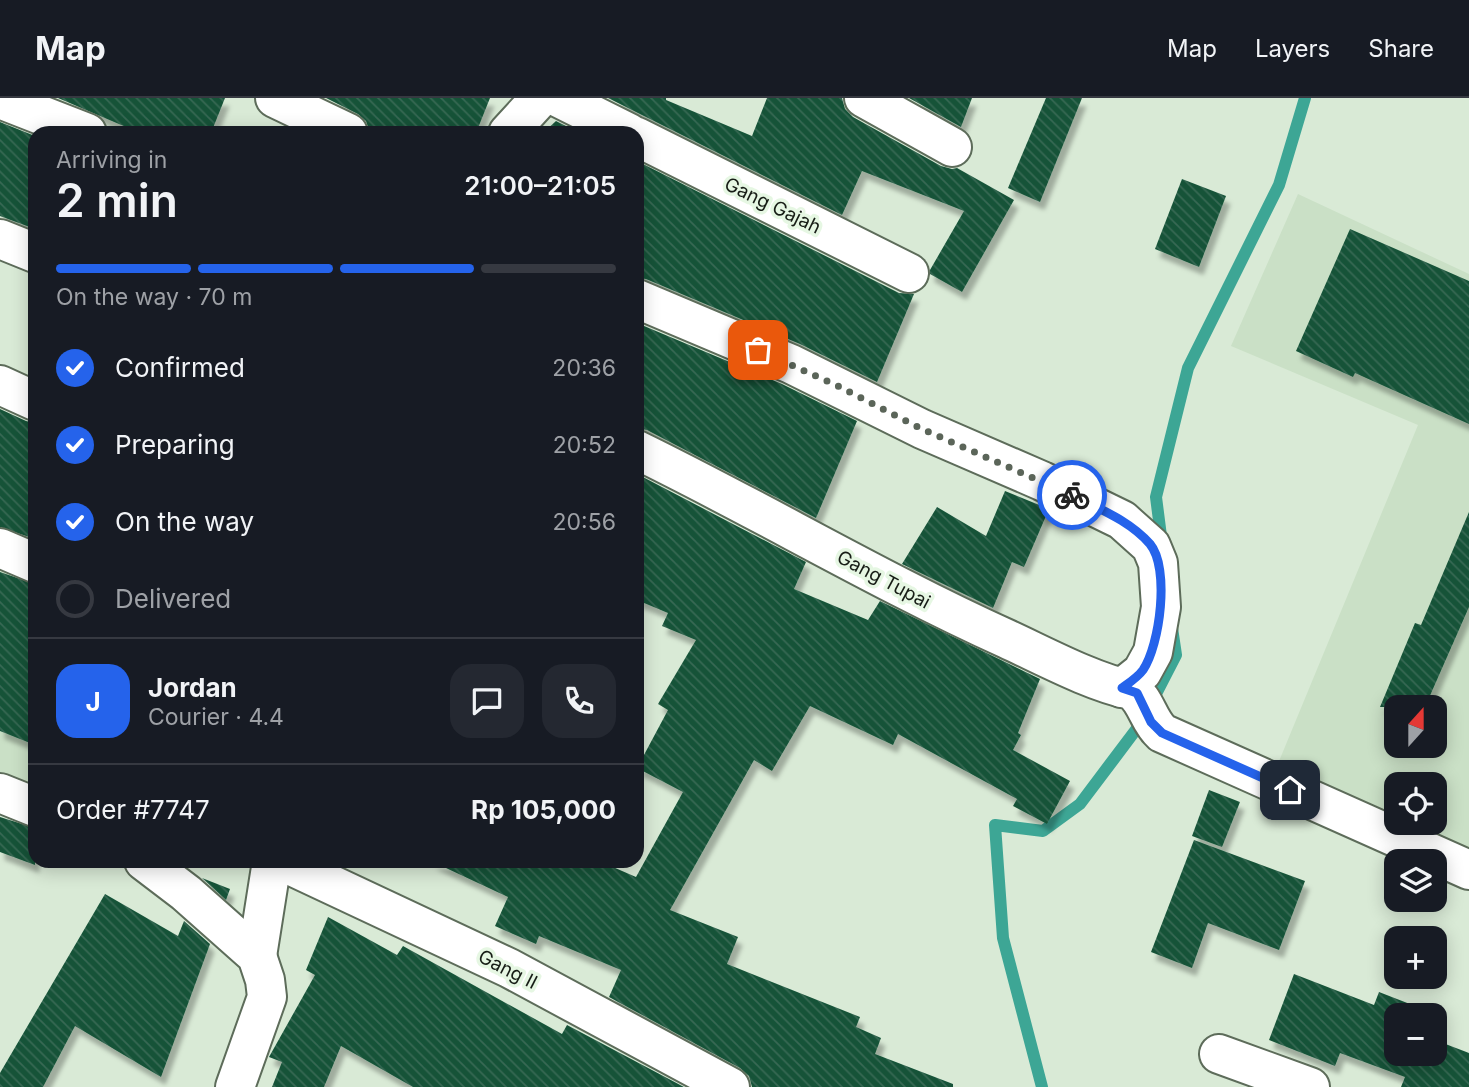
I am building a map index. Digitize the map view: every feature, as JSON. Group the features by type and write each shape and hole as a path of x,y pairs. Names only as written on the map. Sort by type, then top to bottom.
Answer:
{"street":[{"path":"275,98 333,126"},
{"path":"514,126 540,98"},
{"path":"559,98 615,126"},
{"path":"864,98 952,147"},
{"path":"0,99 68,126"},
{"name":"Gang Gajah","path":"644,140 909,273"},
{"path":"0,239 28,250"},
{"path":"644,302 792,364 922,429 1042,481 1122,520 1152,546 1158,563 1161,607 1153,652 1130,691 1151,722 1162,733 1469,870"},
{"path":"0,386 28,398"},
{"name":"Gang Tupai","path":"644,453 711,486 947,612 1064,665 1130,691"},
{"path":"0,548 28,561"},
{"path":"0,793 28,804"},
{"path":"153,868 186,892 257,956"},
{"path":"235,1087 267,997 257,956 271,868"},
{"name":"Gang II","path":"296,868 509,968 730,1087"},
{"path":"1219,1054 1310,1087"}],"shaded area":[{"path":"1298,194 1469,274 1469,865 1447,856 1447,849 1430,849 1396,835 1447,835 1447,772 1384,772 1384,830 1270,783 1418,425 1231,346"},
{"path":"0,539 28,550 28,783 0,772"}],"building":[{"path":"58,98 225,98 214,126 124,126"},
{"path":"326,98 490,98 479,126 368,126 358,114"},
{"path":"608,98 666,98 752,136 767,98 842,98 845,109 853,117 941,166 957,168 1014,200 962,292 930,274 930,270 964,211 862,171 842,215"},
{"path":"909,98 972,98 961,127"},
{"path":"1046,98 1082,98 1040,202 1008,188"},
{"path":"556,121 566,126 551,126"},
{"path":"0,122 28,133 28,226 0,216"},
{"path":"644,165 899,293 914,294 877,382 800,344 646,279"},
{"path":"1182,179 1226,196 1199,267 1155,249"},
{"path":"1350,229 1469,281 1469,424 1355,373 1353,377 1296,351"},
{"path":"644,326 782,384 857,421 816,518 644,429"},
{"path":"0,409 28,421 28,537 0,527"},
{"path":"644,478 806,562 794,589 868,620 880,601 1040,679 1018,733 1021,735 1013,750 1070,781 1047,824 1013,806 1017,799 898,734 893,745 810,706 772,771 754,760 670,910 738,937 727,964 860,1017 856,1027 881,1038 875,1054 953,1084 953,1087 752,1087 749,1076 740,1068 609,997 621,970 539,936 536,944 495,926 508,897 446,868 615,868 636,877 641,868 644,868 644,863 683,792 644,772 644,755 668,710 658,704 696,640 662,626 668,613 644,603"},
{"path":"1005,491 1049,509 1024,567 1012,562 993,608 902,564 937,507 986,536"},
{"path":"1469,512 1469,607 1430,695 1385,695 1415,623 1421,625"},
{"path":"0,572 28,582 28,742 0,731"},
{"path":"1209,790 1240,802 1222,847 1192,836"},
{"path":"0,817 28,826 28,862 0,852"},
{"path":"1194,840 1305,881 1279,950 1208,923 1192,968 1151,952"},
{"path":"202,878 230,889 226,900"},
{"path":"105,894 178,936 184,921 210,944 161,1077 75,1026 43,1087 0,1087 0,1073"},
{"path":"328,917 397,955 403,946 562,1034 567,1025 684,1087 413,1087 341,1046 324,1087 272,1087 282,1062 269,1057 315,975 306,970"},
{"path":"1294,974 1374,1005 1379,992 1407,1003 1384,1003 1384,1066 1447,1066 1447,1045 1469,1053 1469,1087 1401,1087 1405,1077 1340,1053 1335,1066 1269,1040"}],"waterway":[{"path":"1162,544 1156,497 1188,368 1279,185 1305,98"},
{"path":"1042,1087 1003,938 995,825 1043,831 1080,804 1141,723 1176,655 1172,628"}],"way so far":[{"path":"758,350 836,385 922,429 1072,495"}],"route":[{"path":"1072,495 1122,520 1152,546 1158,563 1161,607 1153,652 1142,672 1122,688 1137,693 1151,722 1162,733 1290,790"}]}
